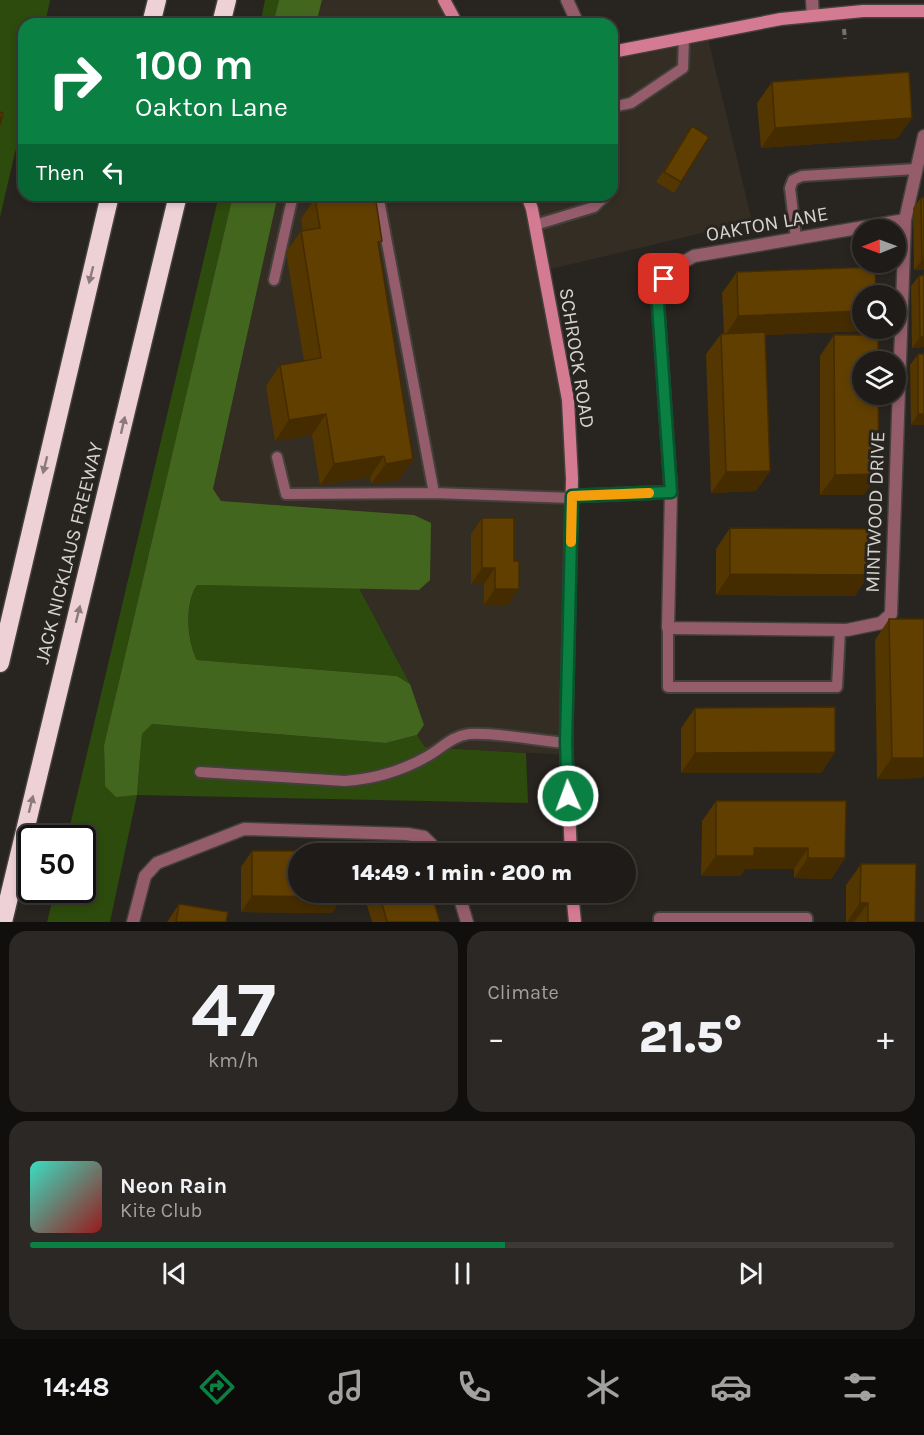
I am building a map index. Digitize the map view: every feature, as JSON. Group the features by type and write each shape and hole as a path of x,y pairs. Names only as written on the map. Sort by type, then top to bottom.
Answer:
{"highway":[{"path":"152,18 157,0"},
{"path":"222,18 227,0"},
{"name":"JACK NICKLAUS FREEWAY","path":"0,663 109,201"},
{"name":"JACK NICKLAUS FREEWAY","path":"3,922 177,201"}],"main road":[{"path":"444,0 454,18"},
{"path":"618,51 781,19 863,11 924,11"},
{"name":"SCHROCK ROAD","path":"529,201 568,400 572,497 566,743 570,843"},
{"path":"573,903 575,922"}],"street":[{"path":"567,0 575,18"},
{"path":"812,0 813,15"},
{"path":"905,219 924,136"},
{"name":"OAKTON LANE","path":"668,628 671,492 657,290 671,269 694,256 852,229"},
{"name":"MINTWOOD DRIVE","path":"668,628 840,630 869,628 881,623 891,614 903,273"},
{"path":"572,497 671,492"},
{"path":"133,922 145,876 157,863 244,829 407,834 424,837 430,843"},
{"path":"461,903 467,922"}],"lane":[{"path":"618,106 632,103 683,68 684,38"},
{"path":"795,238 790,188 793,180 802,176 916,170"},
{"path":"274,280 292,201"},
{"path":"379,201 411,356 434,493"},
{"path":"535,225 594,207 600,201"},
{"path":"277,457 286,494 434,493 572,497"},
{"path":"668,628 668,687 837,687 840,630"},
{"path":"200,772 345,781 366,780 385,776 429,756 451,740 468,734 566,743"},
{"path":"659,922 659,918 807,918 807,922"}],"path":[{"path":"844,29 845,39"}],"shaded area":[{"path":"322,0 442,0 452,18 318,18"},
{"path":"705,26 752,221 547,270 564,391 570,483 568,755 425,747 417,735 424,725 410,684 359,588 419,590 414,515 221,501 213,489 277,201 618,201 618,51"}],"green space":[{"path":"0,0 50,0 46,18 18,18 18,140 0,217"},
{"path":"265,0 279,0 274,18 261,18"},
{"path":"279,0 322,0 318,18 274,18"},
{"path":"218,201 232,201 104,745 105,786 137,795 110,922 47,922 52,903 96,903 96,825 70,825"},
{"path":"232,201 277,201 213,489 221,501 414,515 431,523 430,580 419,590 197,585 190,602 188,622 191,643 197,660 397,676 410,684 424,725 417,735 386,743 152,724 142,734 137,795 116,797 105,786 104,745"},
{"path":"197,585 359,588 410,684 397,676 197,660 191,643 188,622 190,602"},
{"path":"152,724 386,743 417,735 425,747 526,753 528,803 137,795 142,734"}],"building":[{"path":"909,72 912,118 775,128 772,82"},
{"path":"692,126 709,137 681,182 664,172"},
{"path":"921,198 924,198 924,260 922,260"},
{"path":"316,201 376,201 382,241 378,242 413,459 386,464 384,456 334,464 326,414 289,420 280,365 321,358 301,231 320,228"},
{"path":"852,268 852,273 875,273 876,285 852,285 852,311 738,316 737,272"},
{"path":"924,275 924,337 920,337 919,276"},
{"path":"765,332 770,471 726,472 721,334"},
{"path":"834,335 852,335 852,339 878,339 878,351 852,351 852,405 878,405 879,474 835,475"},
{"path":"918,354 924,354 924,414 918,414"},
{"path":"482,518 514,518 514,561 519,561 519,589 495,589 495,568 482,568"},
{"path":"730,528 870,529 869,575 730,574"},
{"path":"889,619 924,619 924,758 892,758"},
{"path":"835,707 835,752 695,753 695,708"},
{"path":"716,801 846,801 845,858 808,858 808,848 754,848 754,856 716,856"},
{"path":"252,851 288,851 288,896 252,896"},
{"path":"861,864 916,864 915,922 868,922 868,903 860,903"},
{"path":"382,903 434,903 440,922 387,922"},
{"path":"179,904 228,912 226,922 176,922"}],"slow traffic":[{"path":"571,542 572,496 649,493"}],"route":[{"path":"568,796 566,743 572,496 671,492 657,290 664,279"}]}
